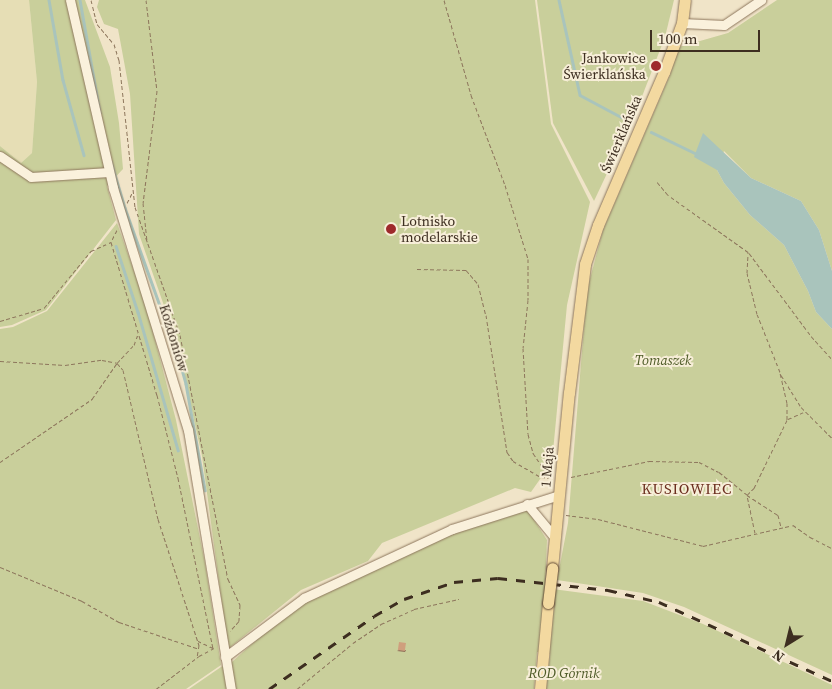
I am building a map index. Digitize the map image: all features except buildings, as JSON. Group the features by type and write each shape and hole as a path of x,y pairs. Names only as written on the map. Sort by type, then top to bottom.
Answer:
{"main road":[{"name":"Świerklańska","path":"589,249 664,72 682,23 685,0"},
{"name":"1 Maja","path":"540,689 582,274 589,249"}],"street":[{"name":"Kożdoniów","path":"70,0 109,172 188,430 231,689"},
{"path":"682,23 724,25 761,0"},
{"path":"0,156 31,177 109,172"},
{"path":"226,657 304,598 452,529 559,495"},
{"path":"527,504 555,538"}],"path":[{"path":"91,0 97,24 114,44 119,60 135,207 180,335 228,579 240,605 239,621 223,642 196,658 156,689"},
{"path":"146,0 157,91 143,203 148,246"},
{"path":"444,0 471,95 505,185 528,259 523,348 528,434 533,452 545,471 545,478"},
{"path":"657,182 668,195 748,252 811,336 832,359"},
{"path":"122,219 112,242 113,248 178,478 213,648"},
{"path":"0,321 44,308 91,250 112,242"},
{"path":"747,495 754,488 786,420 787,403 780,372 757,314 747,273 748,252"},
{"path":"417,269 466,270 478,284 486,315 507,452 513,462 545,478 560,479 649,461 698,462 719,472 747,495 778,515 782,528"},
{"path":"0,462 92,399 117,364 134,345 138,333"},
{"path":"0,361 65,365 102,360 117,364 124,370 158,518 198,641 200,649 196,658"},
{"path":"780,372 805,412 832,438"},
{"path":"786,420 797,413 805,412"},
{"path":"747,495 755,534"},
{"path":"558,515 598,519 702,546 793,525 810,537 832,548"},
{"path":"0,567 82,601 120,622 200,649"},
{"path":"297,689 353,643 382,624 414,608 459,599"},
{"path":"198,641 213,648"}],"shaded area":[{"path":"0,0 29,0 37,82 32,153 21,163 0,146"}],"green space":[{"path":"29,0 85,0 110,67 119,123 123,169 107,186 116,220 46,310 12,325 0,327 0,146 21,163 32,153 37,82"},
{"path":"99,0 535,0 551,124 590,202 567,305 552,462 531,492 515,488 382,543 368,561 301,590 228,649 202,456 177,343 139,234 130,94 118,29 104,24 97,7"},
{"path":"537,0 674,0 665,37 636,112 594,201 553,123"},
{"name":"Tomaszek","path":"777,0 832,0 832,271 819,230 801,201 751,178 724,151 717,170 724,183 750,215 784,245 808,291 816,312 832,329 832,675 684,607 643,593 557,580 568,523 587,290 603,230 670,75 679,47 728,33"},
{"path":"117,223 145,302 176,420 205,563 221,665 186,689 0,689 0,329 13,327 47,311"},
{"name":"ROD Górnik","path":"527,509 547,540 545,588 643,601 703,624 832,685 832,689 546,689 550,654 537,652 534,689 189,689 221,667 232,662 273,625 306,602 452,534"}],"water":[{"path":"703,133 751,178 801,201 819,230 832,271 832,329 816,312 808,291 784,245 750,215 724,183 717,170 694,157"}],"waterway":[{"path":"49,0 63,80 84,155"},
{"path":"80,0 100,112"},
{"path":"559,0 580,95 625,119"},
{"path":"651,132 697,154"},
{"path":"111,161 125,208 179,359 186,384 205,490"},
{"path":"116,246 138,312 178,450"}],"railway":[{"path":"269,689 374,616 404,599 454,582 498,578 608,590 659,602 832,681"}],"place":[{"name":"Jankowice Świerklańska","path":"656,66"},
{"name":"Lotnisko modelarskie","path":"391,229"}],"district":[{"name":"KUSIOWIEC","path":"687,489"}]}
